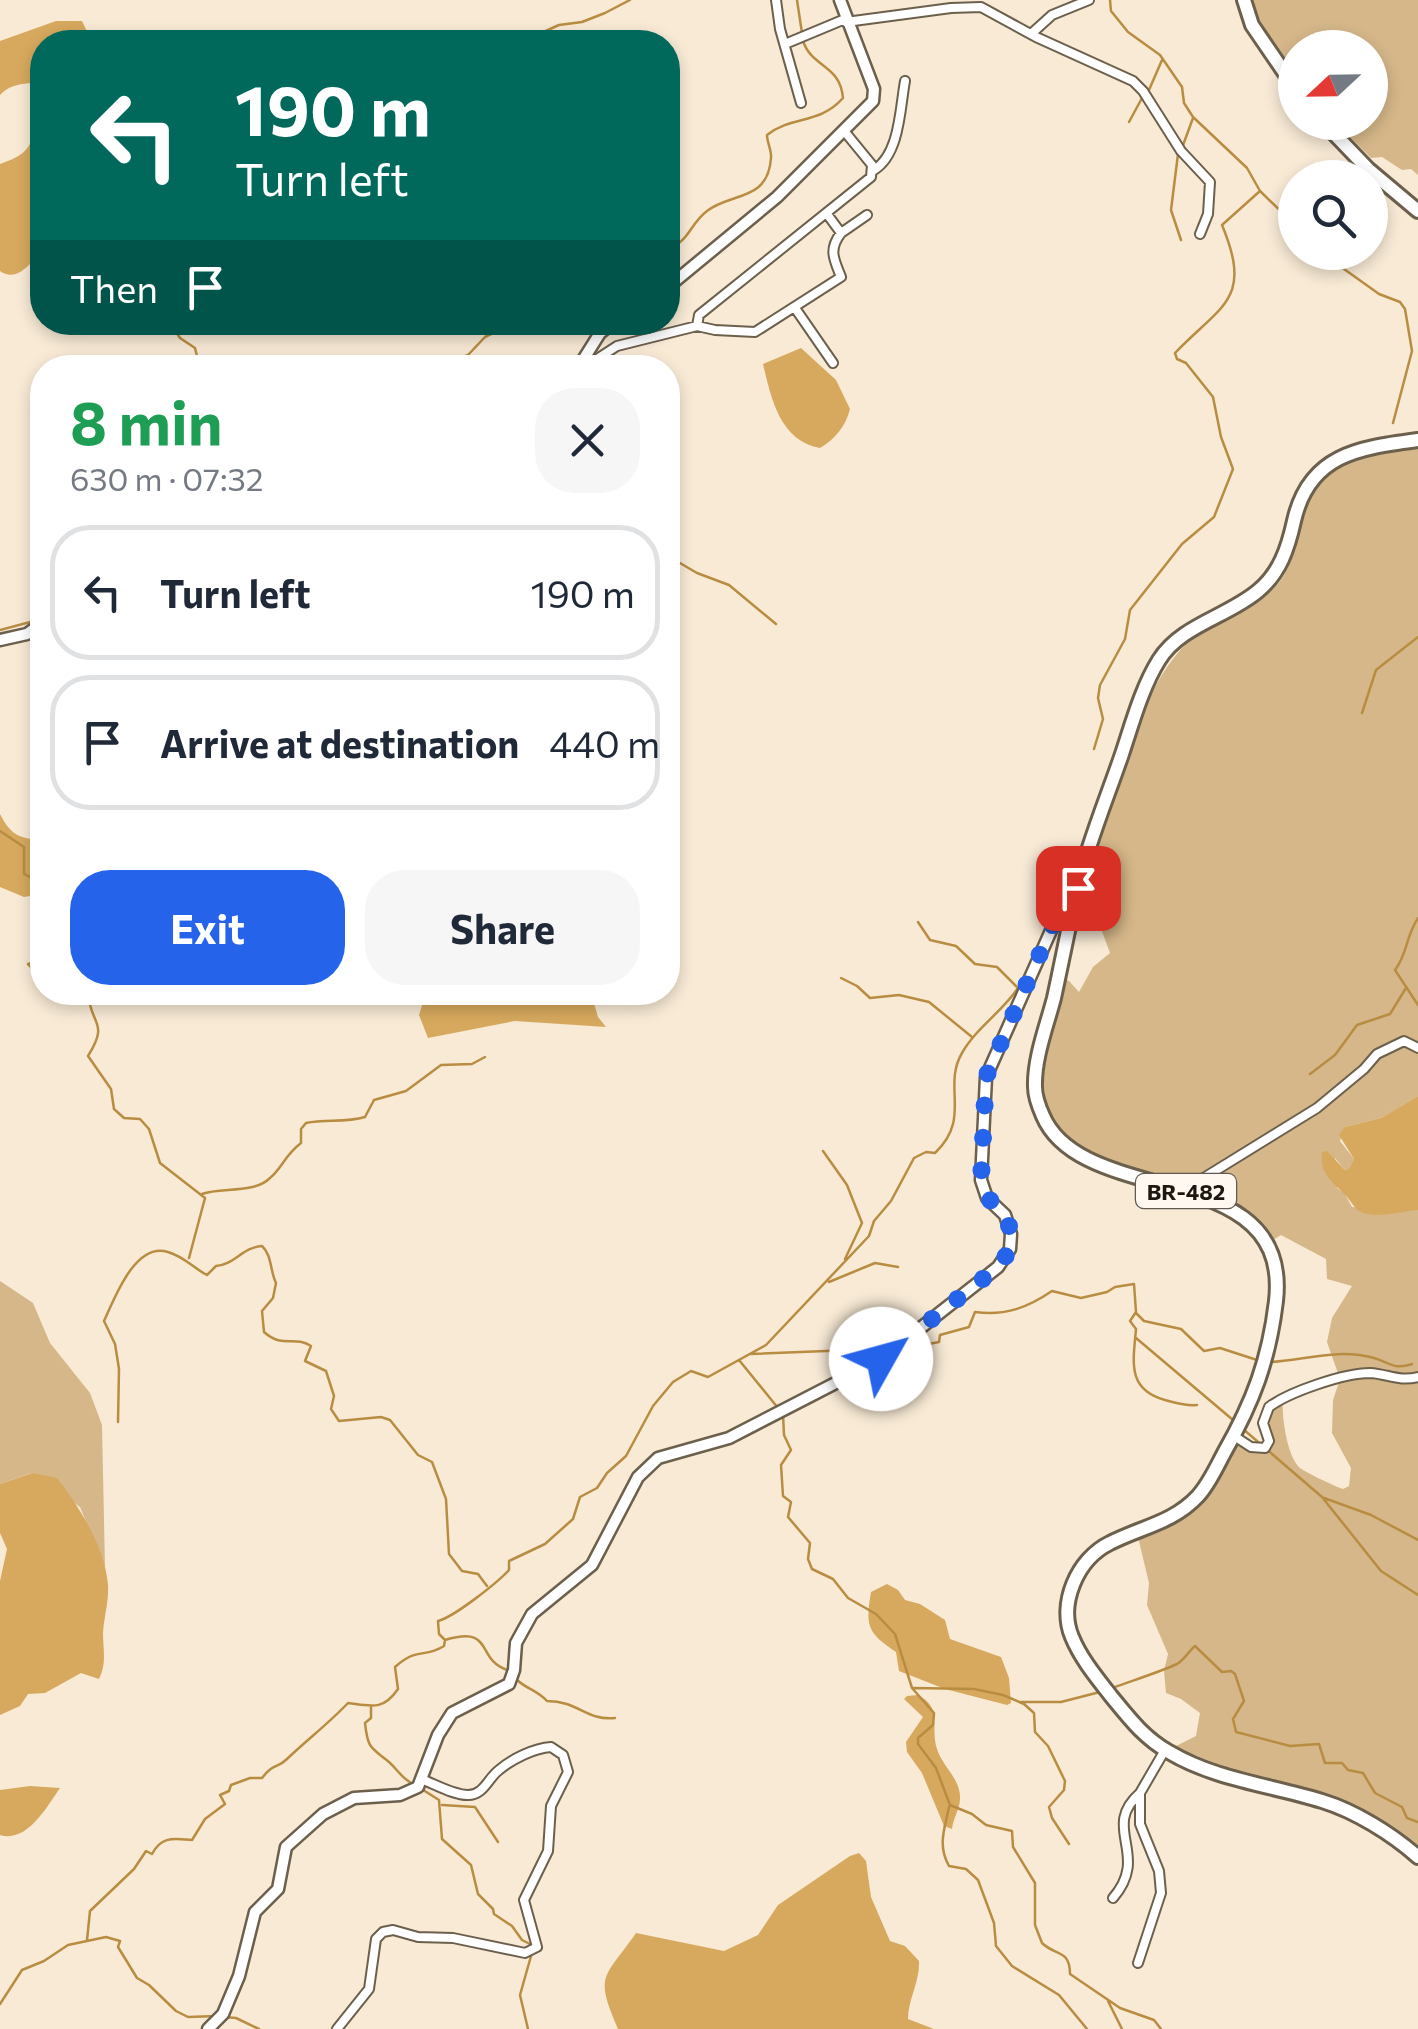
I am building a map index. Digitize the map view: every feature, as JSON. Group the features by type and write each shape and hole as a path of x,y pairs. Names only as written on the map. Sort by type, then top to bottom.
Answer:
{"highway":[{"path":"1244,0 1252,25 1278,63"},
{"path":"1340,140 1418,211"},
{"name":"BR-482","path":"1418,440 1355,451 1320,470 1298,505 1289,545 1269,579 1239,604 1202,624 1165,652 1152,672 1078,888 1035,1084 1039,1106 1053,1133 1076,1152 1108,1168 1176,1188 1240,1215 1259,1234 1275,1268 1276,1302 1264,1370 1250,1407 1209,1481 1192,1502 1157,1526 1099,1549 1083,1566 1070,1591 1067,1622 1080,1654 1132,1722 1164,1750 1207,1770 1324,1802 1377,1828 1418,1857"}],"street":[{"path":"776,0 801,104"},
{"path":"680,277 776,196 873,101 874,90 840,0"},
{"path":"1031,34 1052,15 1089,0"},
{"path":"785,44 846,20 973,6 991,11 1138,85 1181,151 1208,179 1208,214 1200,234"},
{"path":"696,326 699,314 862,186 884,163 892,147 905,81"},
{"path":"845,132 874,170"},
{"path":"827,214 841,232"},
{"path":"680,330 696,326 756,332 795,308 841,277 832,251 841,232 866,215"},
{"path":"795,308 833,363"},
{"path":"602,355 617,346 660,335"},
{"path":"0,640 30,632"},
{"path":"208,2029 224,2014 240,1976 255,1912 278,1889 286,1847 323,1814 354,1798 400,1795 418,1787 438,1735 452,1713 508,1684 514,1670 516,1644 532,1614 592,1565 638,1478 658,1458 729,1438 881,1359 998,1267 1010,1250 1012,1234 1005,1215 988,1198 981,1180 986,1077 1064,899 1078,888"},
{"path":"1176,1188 1202,1179 1316,1108 1384,1048 1404,1042 1418,1048"},
{"path":"1234,1436 1251,1447 1265,1448 1269,1441 1263,1423 1268,1407 1300,1391 1366,1373 1399,1380 1418,1377"},
{"path":"337,2029 369,1989 376,1940 383,1932 453,1938 526,1953 537,1948 524,1900 551,1842 551,1806 568,1772 563,1755 551,1746 533,1751 501,1768 474,1795 421,1779"},
{"path":"1114,1898 1130,1871 1124,1821 1129,1804 1140,1794 1164,1750"},
{"path":"1138,1963 1162,1893 1159,1872 1140,1824 1140,1794"}],"shaded area":[{"path":"1252,0 1418,0 1418,175 1382,157 1371,158 1353,140 1388,140 1388,30 1278,30 1278,49 1257,21"},
{"path":"56,21 82,21 86,30 31,30"},
{"path":"30,30 30,84 14,86 0,95 0,41"},
{"path":"30,143 30,264 8,275 0,271 0,164"},
{"path":"801,348 836,380 850,409 839,432 820,448 806,444 786,427 774,404 763,364"},
{"path":"1418,444 1418,1096 1381,1118 1345,1127 1340,1141 1354,1159 1351,1168 1345,1170 1335,1158 1337,1188 1352,1207 1418,1210 1418,1858 1382,1829 1174,1747 1196,1736 1200,1713 1166,1693 1164,1671 1168,1654 1147,1605 1149,1583 1138,1537 1168,1524 1237,1441 1264,1446 1263,1416 1283,1398 1286,1435 1295,1462 1333,1485 1343,1489 1349,1486 1351,1468 1332,1433 1333,1400 1340,1379 1327,1342 1332,1318 1352,1286 1327,1279 1326,1259 1281,1235 1268,1243 1255,1221 1232,1204 1079,1154 1047,1112 1041,1065 1059,977 1079,992 1093,967 1110,953 1096,915 1077,915 1136,730 1159,679 1193,638 1259,600 1281,580 1290,563 1305,508 1324,479 1368,454"},
{"path":"0,814 16,834 30,838 30,896 0,887"},
{"path":"422,1005 594,1005 606,1027 515,1021 428,1038 419,1015"},
{"path":"1418,1096 1418,1210 1381,1215 1360,1211 1327,1176 1322,1152 1327,1151 1345,1170 1350,1168 1354,1159 1339,1135 1345,1127 1381,1118"},
{"path":"0,1281 33,1303 50,1343 90,1393 102,1425 105,1568 80,1507 31,1473 0,1484"},
{"path":"32,1473 57,1478 97,1542 108,1591 104,1662 99,1679 81,1673 45,1693 28,1694 20,1706 0,1715 0,1581 7,1549 0,1533 0,1484"},
{"path":"887,1584 905,1600 920,1604 945,1620 950,1639 1001,1657 1009,1678 1011,1703 945,1689 899,1671 896,1652 879,1640 869,1621 871,1592"},
{"path":"917,1695 933,1711 937,1749 960,1792 952,1829 944,1826 922,1773 907,1752 906,1742 923,1717 904,1699"},
{"path":"60,1788 27,1829 10,1836 0,1835 0,1790"},
{"path":"859,1853 866,1861 871,1897 890,1941 905,1946 919,1961 908,2019 934,2029 618,2029 606,1997 606,1978 636,1933 724,1951 758,1935 778,1905"}],"waterway":[{"path":"548,30 582,22 630,0"},
{"path":"797,0 802,33"},
{"path":"1110,0 1111,11 1128,32 1160,55 1182,87 1184,103 1193,117 1247,168 1260,191 1278,208"},
{"path":"680,242 707,211 747,194 763,182 771,158 767,135 825,112 843,98 837,79 813,57 803,41"},
{"path":"1149,90 1162,60"},
{"path":"1129,122 1142,98"},
{"path":"1182,148 1193,118"},
{"path":"1178,154 1171,210 1181,240"},
{"path":"1094,749 1103,719 1098,698 1100,685 1125,639 1130,610 1182,544 1214,517 1233,469 1213,397 1175,353 1228,299 1234,270 1222,225 1260,191"},
{"path":"1345,270 1379,294 1400,302 1405,309 1412,351 1393,423"},
{"path":"178,335 195,348 197,355"},
{"path":"468,355 489,335"},
{"path":"680,563 729,585 776,624"},
{"path":"0,630 30,622"},
{"path":"1362,713 1376,670 1418,637"},
{"path":"0,831 24,847 24,874 30,877"},
{"path":"1418,918 1395,970 1418,1005"},
{"path":"445,1640 439,1634 438,1621 495,1583 509,1570 509,1561 545,1544 573,1519 580,1497 597,1488 626,1456 653,1406 673,1382 691,1371 708,1377 766,1345 869,1236 874,1221 891,1201 914,1158 926,1152 935,1153 946,1140 955,1115 955,1078 962,1053 1018,988 997,967 975,964 956,946 930,940 918,922"},
{"path":"30,963 30,966"},
{"path":"841,978 870,998 899,995 929,1002 972,1037"},
{"path":"1310,1074 1335,1055 1357,1025 1390,1014 1406,988"},
{"path":"90,1005 98,1036 88,1056 111,1089 114,1109 124,1118 140,1119 149,1129 160,1163 205,1198 189,1258"},
{"path":"202,1194 263,1183 301,1143 301,1129 306,1123 365,1117 374,1100 406,1091 441,1065 472,1064 485,1057"},
{"path":"823,1151 847,1185 862,1223 845,1259"},
{"path":"118,1422 119,1369 115,1344 104,1321 127,1274 145,1255 156,1251 179,1257 207,1275 216,1266 262,1246 276,1283 273,1298 262,1311 264,1332 277,1340 311,1346 305,1361 326,1371 334,1396 331,1409 339,1421 381,1417 390,1420 418,1455 432,1462 446,1499 449,1554 462,1571 478,1574 487,1586"},
{"path":"829,1282 875,1263 898,1267"},
{"path":"903,1349 939,1342 940,1335 969,1327 975,1312 1015,1309 1052,1291 1081,1298 1134,1284 1136,1312 1130,1321 1136,1329 1134,1364 1138,1382 1165,1400 1197,1405"},
{"path":"1136,1313 1144,1321 1181,1329 1204,1351 1220,1348 1257,1360"},
{"path":"1136,1338 1233,1420"},
{"path":"751,1354 852,1350 878,1343 890,1347"},
{"path":"1270,1362 1347,1354 1397,1366 1412,1364"},
{"path":"739,1360 778,1408"},
{"path":"783,1414 784,1435 791,1450 781,1465 783,1496 791,1502 788,1517 810,1543 808,1559 812,1569 833,1579 848,1598 876,1614 895,1634 912,1688 934,1713 933,1725 918,1738 918,1744 936,1768 950,1805 986,1825 1012,1831 1013,1847 1035,1883 1035,1925 1042,1943 1065,1957 1070,1974 1120,2008 1154,2020 1161,2029"},
{"path":"1243,1429 1322,1497 1381,1571 1418,1595"},
{"path":"1324,1498 1371,1515 1418,1540"},
{"path":"87,1940 90,1911 134,1869 146,1851 152,1854 169,1840 192,1840 205,1819 225,1804 220,1795 229,1791 231,1785 262,1778 348,1703 376,1705 387,1701 398,1689 395,1667 403,1661 437,1650 445,1640 471,1637 483,1645 497,1665 507,1670"},
{"path":"1112,1688 1177,1664 1195,1646 1222,1672 1235,1674 1244,1701 1233,1719 1236,1732 1290,1746 1319,1744 1325,1763 1342,1763 1348,1770 1363,1773 1375,1793 1402,1807 1407,1818 1418,1822"},
{"path":"516,1679 547,1701 567,1704 597,1717 615,1718"},
{"path":"914,1688 974,1689 1003,1695 1034,1713 1035,1732 1048,1746 1065,1781 1064,1790 1049,1807 1069,1844"},
{"path":"1021,1702 1061,1702 1100,1692"},
{"path":"371,1707 371,1718 365,1723 369,1743 413,1784"},
{"path":"420,1788 439,1800 442,1839 471,1865 478,1894 494,1914 530,1944 531,1956 520,1995 528,2029"},
{"path":"442,1805 475,1807 498,1842"},
{"path":"949,1807 943,1836 945,1858 949,1866 966,1869 978,1880 994,1923 996,1946 1012,1966 1059,1995 1087,2029"},
{"path":"0,2004 22,1970 68,1945 106,1937 120,1941 118,1947 137,1978 176,2011 188,2017 217,2016"},
{"path":"1107,1999 1122,2029"},
{"path":"224,2017 259,2029"}],"route":[{"path":"881,1359 998,1267 1010,1250 1012,1234 1005,1215 988,1198 981,1180 986,1077 1064,899 1078,888"}]}
